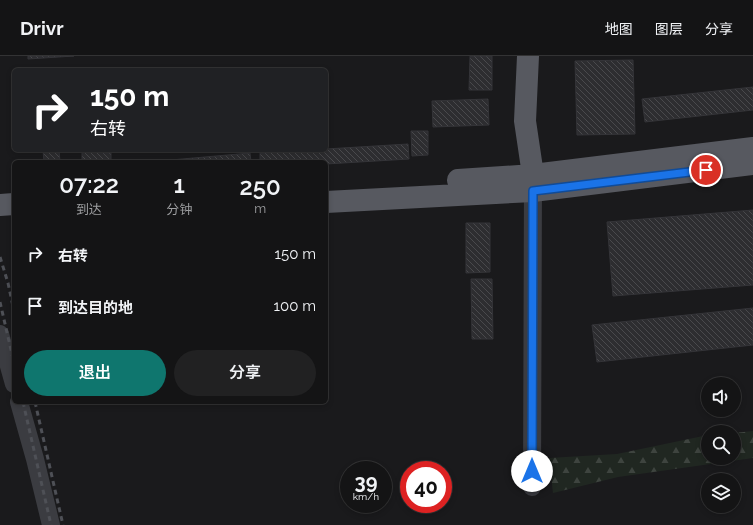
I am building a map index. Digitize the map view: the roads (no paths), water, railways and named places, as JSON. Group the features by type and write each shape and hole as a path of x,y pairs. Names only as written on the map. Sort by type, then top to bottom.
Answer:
{"main road":[{"path":"528,56 525,121 533,183"},
{"path":"533,183 538,127 541,56"},
{"path":"328,187 489,178 533,183 753,148"},
{"path":"328,202 753,164"},
{"path":"0,204 12,204"},
{"path":"0,219 12,218"}],"street":[{"path":"532,487 533,183"},
{"path":"0,334 12,377"},
{"path":"20,404 51,525"}],"railway":[{"path":"0,257 12,302"},
{"path":"0,302 12,354"},
{"path":"23,404 51,525"},
{"path":"35,404 63,525"}]}
